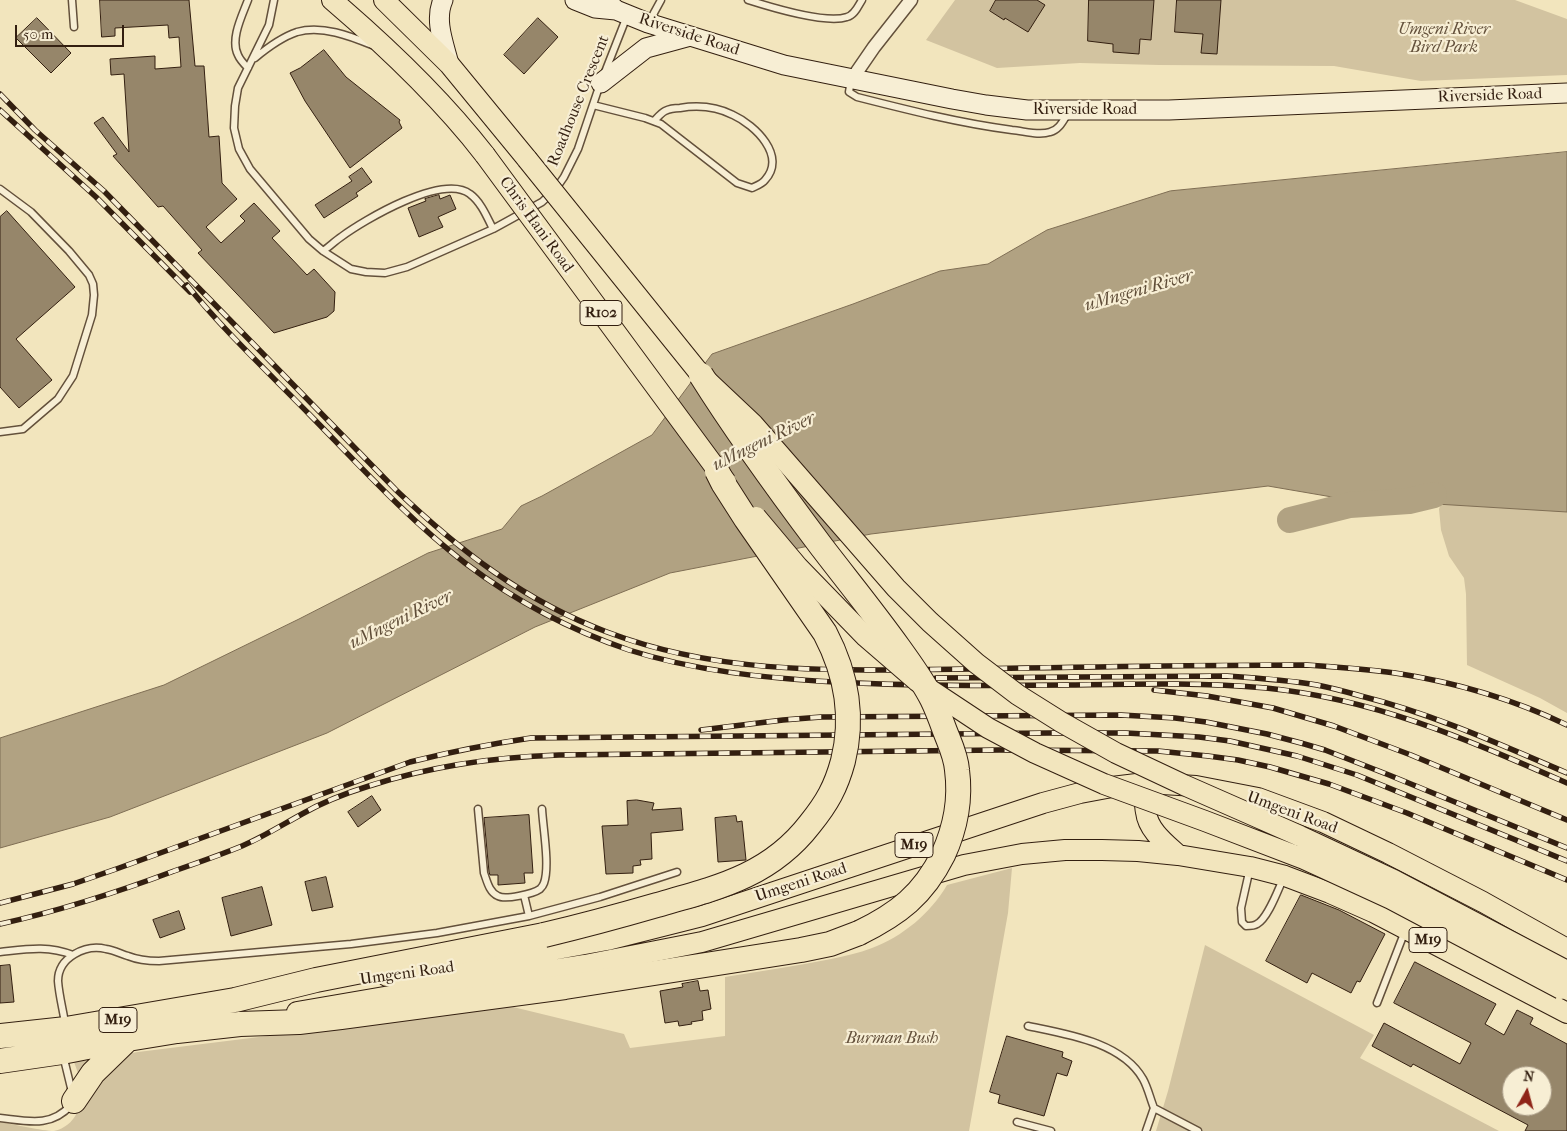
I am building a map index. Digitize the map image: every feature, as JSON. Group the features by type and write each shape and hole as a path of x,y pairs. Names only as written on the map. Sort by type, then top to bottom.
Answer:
{"highway":[{"path":"240,1024 299,1022 565,987 801,950 830,944 859,933 894,914 924,886 949,843 956,815 958,794 958,770 954,754 936,708 925,687 876,615 821,546 748,446 701,375"},
{"path":"235,1000 332,976 544,935 590,924 717,887 750,874 776,858 793,844 825,804 835,787 845,751 849,722 843,678 833,648 825,633 722,483 717,471"},
{"name":"Umgeni Road","path":"0,1036 66,1029 235,1000"},
{"name":"Umgeni Road","path":"0,1061 177,1031 240,1024"},
{"path":"74,1100 93,1073 128,1039"}],"main road":[{"name":"Chris Hani Road","path":"332,0 391,53 466,130 717,471 798,567 866,638 917,681 988,728 1035,753 1104,784 1304,859 1392,899 1565,984"},
{"name":"Chris Hani Road","path":"384,0 449,64 528,159 701,375 753,424 896,588 930,622 976,663 1018,695 1116,753 1184,786 1300,836 1394,880 1565,984"},
{"name":"Riverside Road","path":"575,0 595,8 616,8 648,23 784,65 986,105 1027,110 1169,110 1567,92"},
{"path":"438,2 441,32 449,64"},
{"path":"601,83 646,48 690,36"},
{"path":"1145,783 1146,814 1149,823 1161,840 1178,855"},
{"name":"Umgeni Road","path":"235,1000 458,967 607,940 702,916 1043,803 1104,788 1145,783 1196,786 1258,798 1323,822 1483,902 1567,949"},
{"name":"Umgeni Road","path":"240,1024 324,1007 585,965 702,942 964,865 1022,854 1065,850 1138,851 1178,855 1250,867 1285,876 1330,892 1406,928 1567,1013"}],"street":[{"path":"852,79 874,47 912,0"}],"lane":[{"path":"72,0 74,27"},
{"path":"248,0 235,41 236,53 248,68"},
{"name":"Roadhouse Crescent","path":"274,0 269,25 238,88 234,128 239,148 250,169 268,192 309,239 323,252 351,269 385,273 407,267 493,229 542,202 555,190 578,149 601,83 616,8"},
{"path":"648,23 662,0"},
{"path":"748,0 786,12 824,18 848,17 862,0"},
{"name":"Roadhouse Crescent","path":"254,58 283,39 298,32 310,30 344,35 391,53"},
{"path":"593,105 654,121 668,129 737,183 752,188 764,181 772,170 773,156 762,137 733,114 708,106 687,106 666,110 654,121"},
{"path":"323,252 341,236 382,211 443,188 461,189 470,193 484,212 493,229"},
{"path":"0,189 31,212 69,251 88,275 93,284 94,295 92,315 73,376 58,399 24,429 0,432"},
{"path":"478,809 484,873 490,888 496,895 503,898 524,895 539,890 542,887 547,872 542,809"},
{"path":"1250,867 1241,908 1242,922 1246,926 1255,926 1260,923 1266,915 1285,876"},
{"path":"66,1029 58,980 60,971 73,955 84,949 92,947 106,948 147,961 196,959 361,943 437,933 529,916 677,872"},
{"path":"524,895 529,916"},
{"path":"1377,1002 1406,928"},
{"path":"0,952 42,948 60,950 73,955"},
{"path":"1028,1026 1082,1039 1108,1048 1124,1059 1144,1080 1154,1108 1146,1131"},
{"path":"0,1118 43,1121 59,1116 74,1100 62,1052"},
{"path":"1154,1108 1198,1131"},
{"path":"1017,1122 1051,1131"}],"green space":[{"name":"Umgeni River Bird Park","path":"955,0 1515,0 1567,19 1567,75 1421,81 1334,66 1080,63 997,68 926,40"},
{"path":"1443,499 1567,505 1567,713 1540,698 1467,665 1464,578 1449,556 1441,530 1439,509"},
{"name":"Burman Bush","path":"1012,868 1008,913 969,1131 54,1131 68,1125 73,1120 79,1107 81,1085 74,1062 138,1052 509,1006 624,1034 630,1048 725,1036 725,977 831,959 872,948 905,931 915,923 933,905 947,885"},
{"path":"1205,945 1374,1035 1360,1058 1499,1131 1156,1131"},
{"path":"0,1122 35,1129 54,1131 0,1131"}],"water":[{"name":"uMngeni River","path":"1567,152 1567,512 1338,498 1268,486 871,534 670,573 535,627 327,733 110,817 0,848 0,738 164,685 428,553 502,529 521,506 652,435 712,354 940,271 988,264 1047,230 1170,191"}],"building":[{"path":"100,0 189,0 195,66 204,66 209,137 219,136 222,183 237,199 206,227 221,243 245,221 240,216 254,203 280,231 272,238 307,275 314,269 335,292 334,311 327,317 274,333 198,253 202,250 163,206 158,207 113,156 117,154 94,123 103,117 129,152 124,74 111,75 110,59 155,56 155,69 181,67 179,37 169,38 168,25 115,28 115,36 102,37"},
{"path":"996,0 1037,0 1045,5 1028,32 990,11"},
{"path":"1089,0 1154,0 1151,40 1140,39 1139,54 1113,52 1113,44 1088,41"},
{"path":"1177,0 1221,0 1217,54 1201,53 1203,34 1175,32"},
{"path":"37,18 71,53 51,73 16,38"},
{"path":"538,18 558,37 524,74 504,55"},
{"path":"324,50 346,77 400,120 402,128 350,168 305,101 290,73"},
{"path":"362,168 372,182 356,193 358,196 324,218 315,205 352,181 349,177"},
{"path":"439,195 440,199 450,195 456,209 438,217 443,227 419,237 408,208 426,201 425,199"},
{"path":"7,211 75,287 16,339 52,380 19,408 0,387 0,217"},
{"path":"372,796 381,810 358,827 348,812"},
{"path":"637,800 654,803 652,810 681,808 683,830 651,833 652,859 640,860 641,865 633,866 633,873 606,874 602,826 628,825 627,801"},
{"path":"529,815 533,873 524,873 525,883 498,885 498,875 490,875 489,872 484,818"},
{"path":"736,816 737,822 742,821 746,860 718,862 715,818"},
{"path":"326,877 333,907 312,911 305,882"},
{"path":"262,887 272,925 231,936 222,898"},
{"path":"1301,895 1339,910 1385,934 1360,982 1357,981 1351,993 1312,973 1307,983 1266,961"},
{"path":"179,911 185,929 160,938 153,920"},
{"path":"1415,962 1496,1004 1485,1024 1504,1035 1517,1010 1533,1018 1530,1024 1567,1044 1567,1131 1525,1131 1528,1125 1511,1116 1552,1116 1552,1066 1502,1066 1502,1111 1413,1064 1411,1067 1372,1046 1384,1023 1460,1064 1471,1043 1394,1003"},
{"path":"10,965 14,1002 0,1003 0,966"},
{"path":"698,981 700,991 708,990 711,1009 702,1011 703,1020 679,1026 678,1021 665,1023 660,991 683,987 682,984"},
{"path":"1007,1036 1063,1052 1062,1057 1072,1061 1067,1076 1057,1073 1044,1116 998,1103 1000,1095 990,1092"}],"waterway":[{"path":"1290,520 1350,505 1409,501 1434,495"}],"railway":[{"path":"0,94 35,130 104,191 396,490 420,512 469,553 520,589 548,605 607,632 652,647 696,657 786,668 876,670 1307,665 1362,669 1439,681 1483,693 1526,707 1567,725"},
{"path":"0,110 96,197 190,292"},
{"path":"187,285 231,335 365,472 444,546 484,577 523,602 585,633 629,650 705,668 756,676 808,680 950,685 1191,684 1241,686 1306,693 1346,701 1421,724 1567,783"},
{"path":"936,678 1227,676 1306,683 1388,703 1466,730 1567,773"},
{"path":"1154,690 1207,696 1273,708 1334,726 1411,755 1567,820"},
{"path":"701,730 821,717 1121,715 1206,722 1267,734 1325,750 1567,848"},
{"path":"0,903 73,884 410,762 470,748 531,738 1050,733 1126,733 1199,737 1230,741 1297,756 1357,775 1567,861"},
{"path":"0,924 88,900 217,856 257,839 326,802 392,779 439,768 487,760 559,755 999,750 1158,751 1208,756 1270,767 1329,784 1407,813 1567,880"}]}
